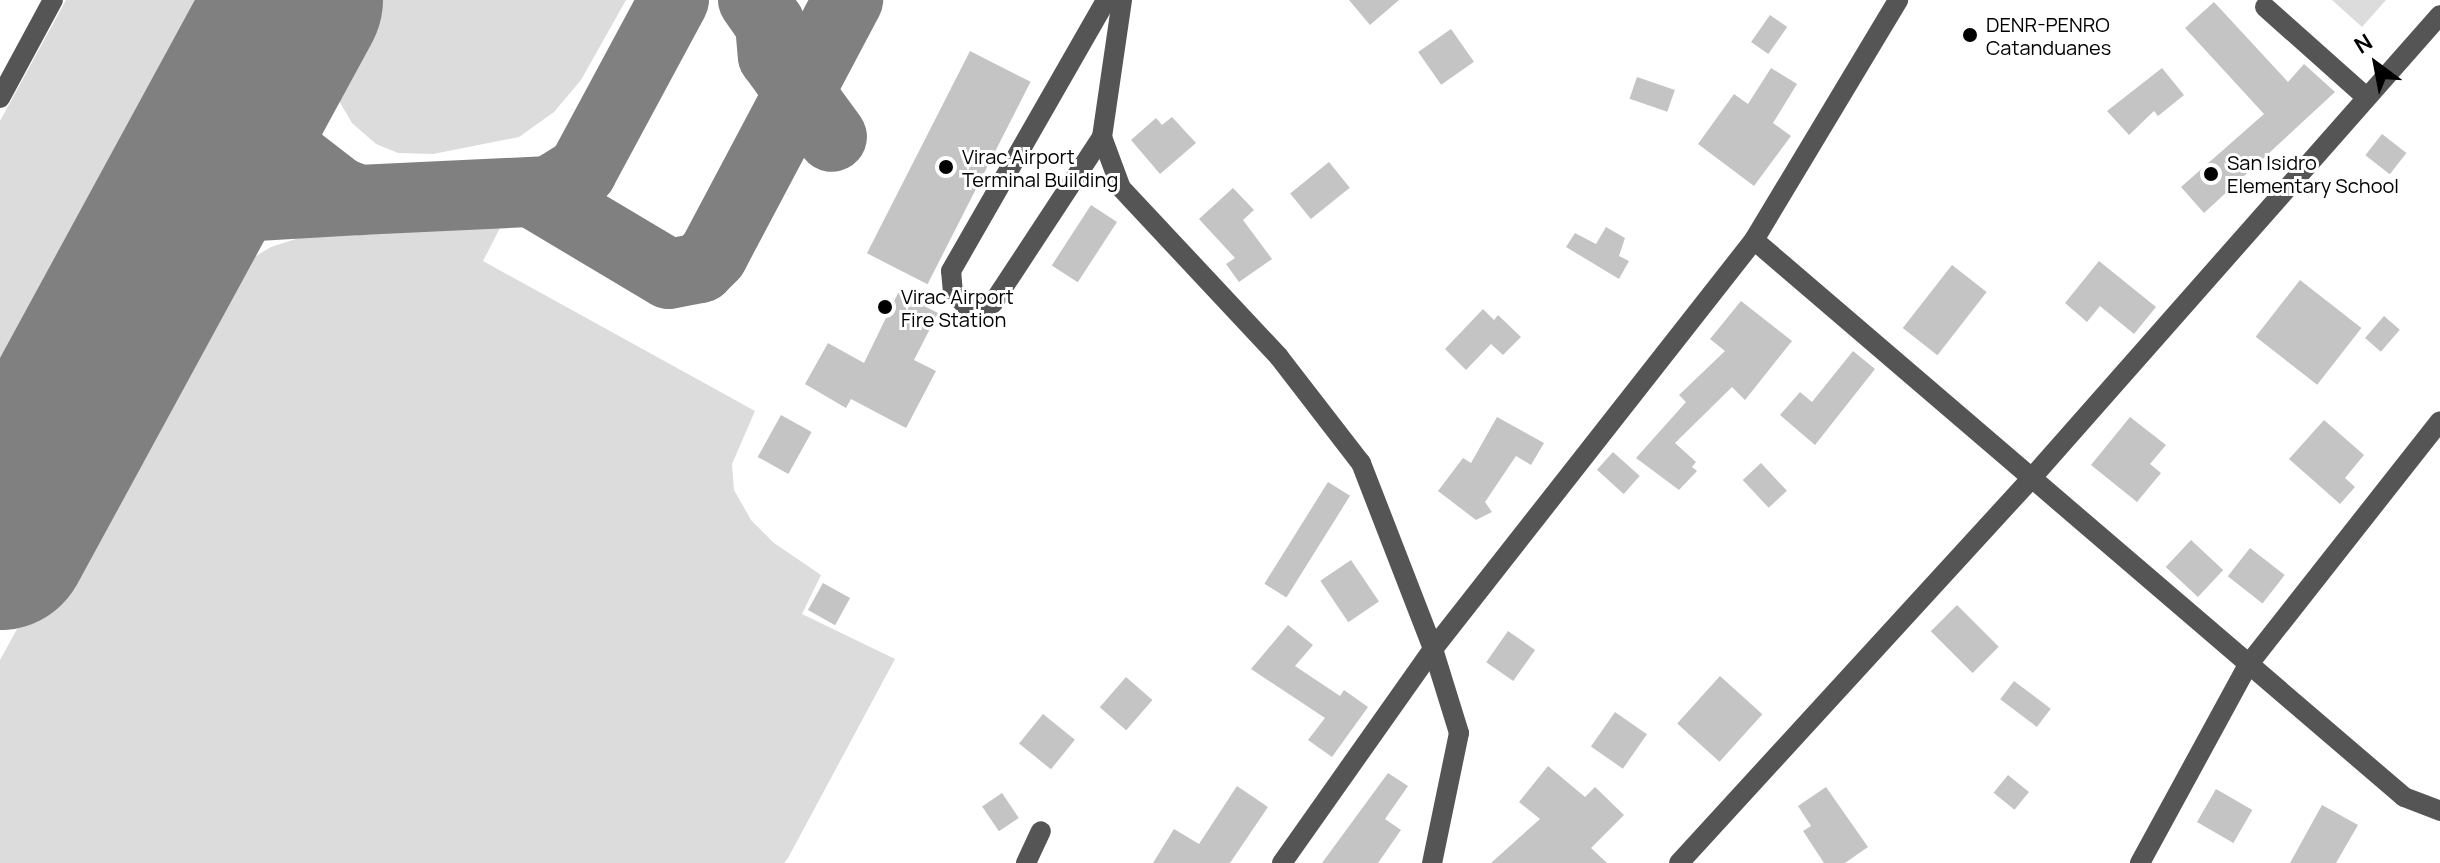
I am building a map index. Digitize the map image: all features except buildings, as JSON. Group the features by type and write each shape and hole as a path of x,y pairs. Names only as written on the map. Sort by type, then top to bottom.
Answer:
{"street":[{"path":"0,98 53,0"},
{"path":"1106,0 951,271 953,293 969,308 993,303 1102,137 1122,0"},
{"path":"1282,863 1433,649 1754,240 1898,0"},
{"path":"2265,7 2366,97"},
{"path":"1679,863 2029,481 2440,15"},
{"path":"1102,137 1121,188 1279,357 1361,463 1433,649 1459,733 1432,863"},
{"path":"1754,240 2029,481 2404,797 2440,811"},
{"path":"2140,863 2248,665 2440,421"},
{"path":"1026,863 1041,831"}],"shaded area":[{"path":"66,0 234,0 0,425 0,121"},
{"path":"357,0 626,0 581,80 554,112 519,137 433,154 398,153 376,144 352,123 338,99 337,37"},
{"path":"2332,0 2386,0 2362,27"},
{"path":"501,226 483,261 755,411 732,464 734,490 751,520 774,543 821,575 802,614 895,659 788,858 784,863 0,863 0,660 194,308 224,275 271,247 302,237"}],"taxiway":[{"path":"265,55 280,130 295,158 339,192 359,200 550,191 582,171 674,0"},
{"path":"753,0 770,24 773,56 832,137"},
{"path":"533,193 669,274 700,268 713,255 848,0"},
{"path":"156,256 193,224 238,207 359,200"}],"runway":[{"path":"0,542 295,0"}],"place":[{"name":"DENR-PENRO Catanduanes","path":"1970,35"},
{"name":"Virac Airport Terminal Building","path":"946,167"},
{"name":"San Isidro Elementary School","path":"2211,174"},
{"name":"Virac Airport Fire Station","path":"885,307"}]}
